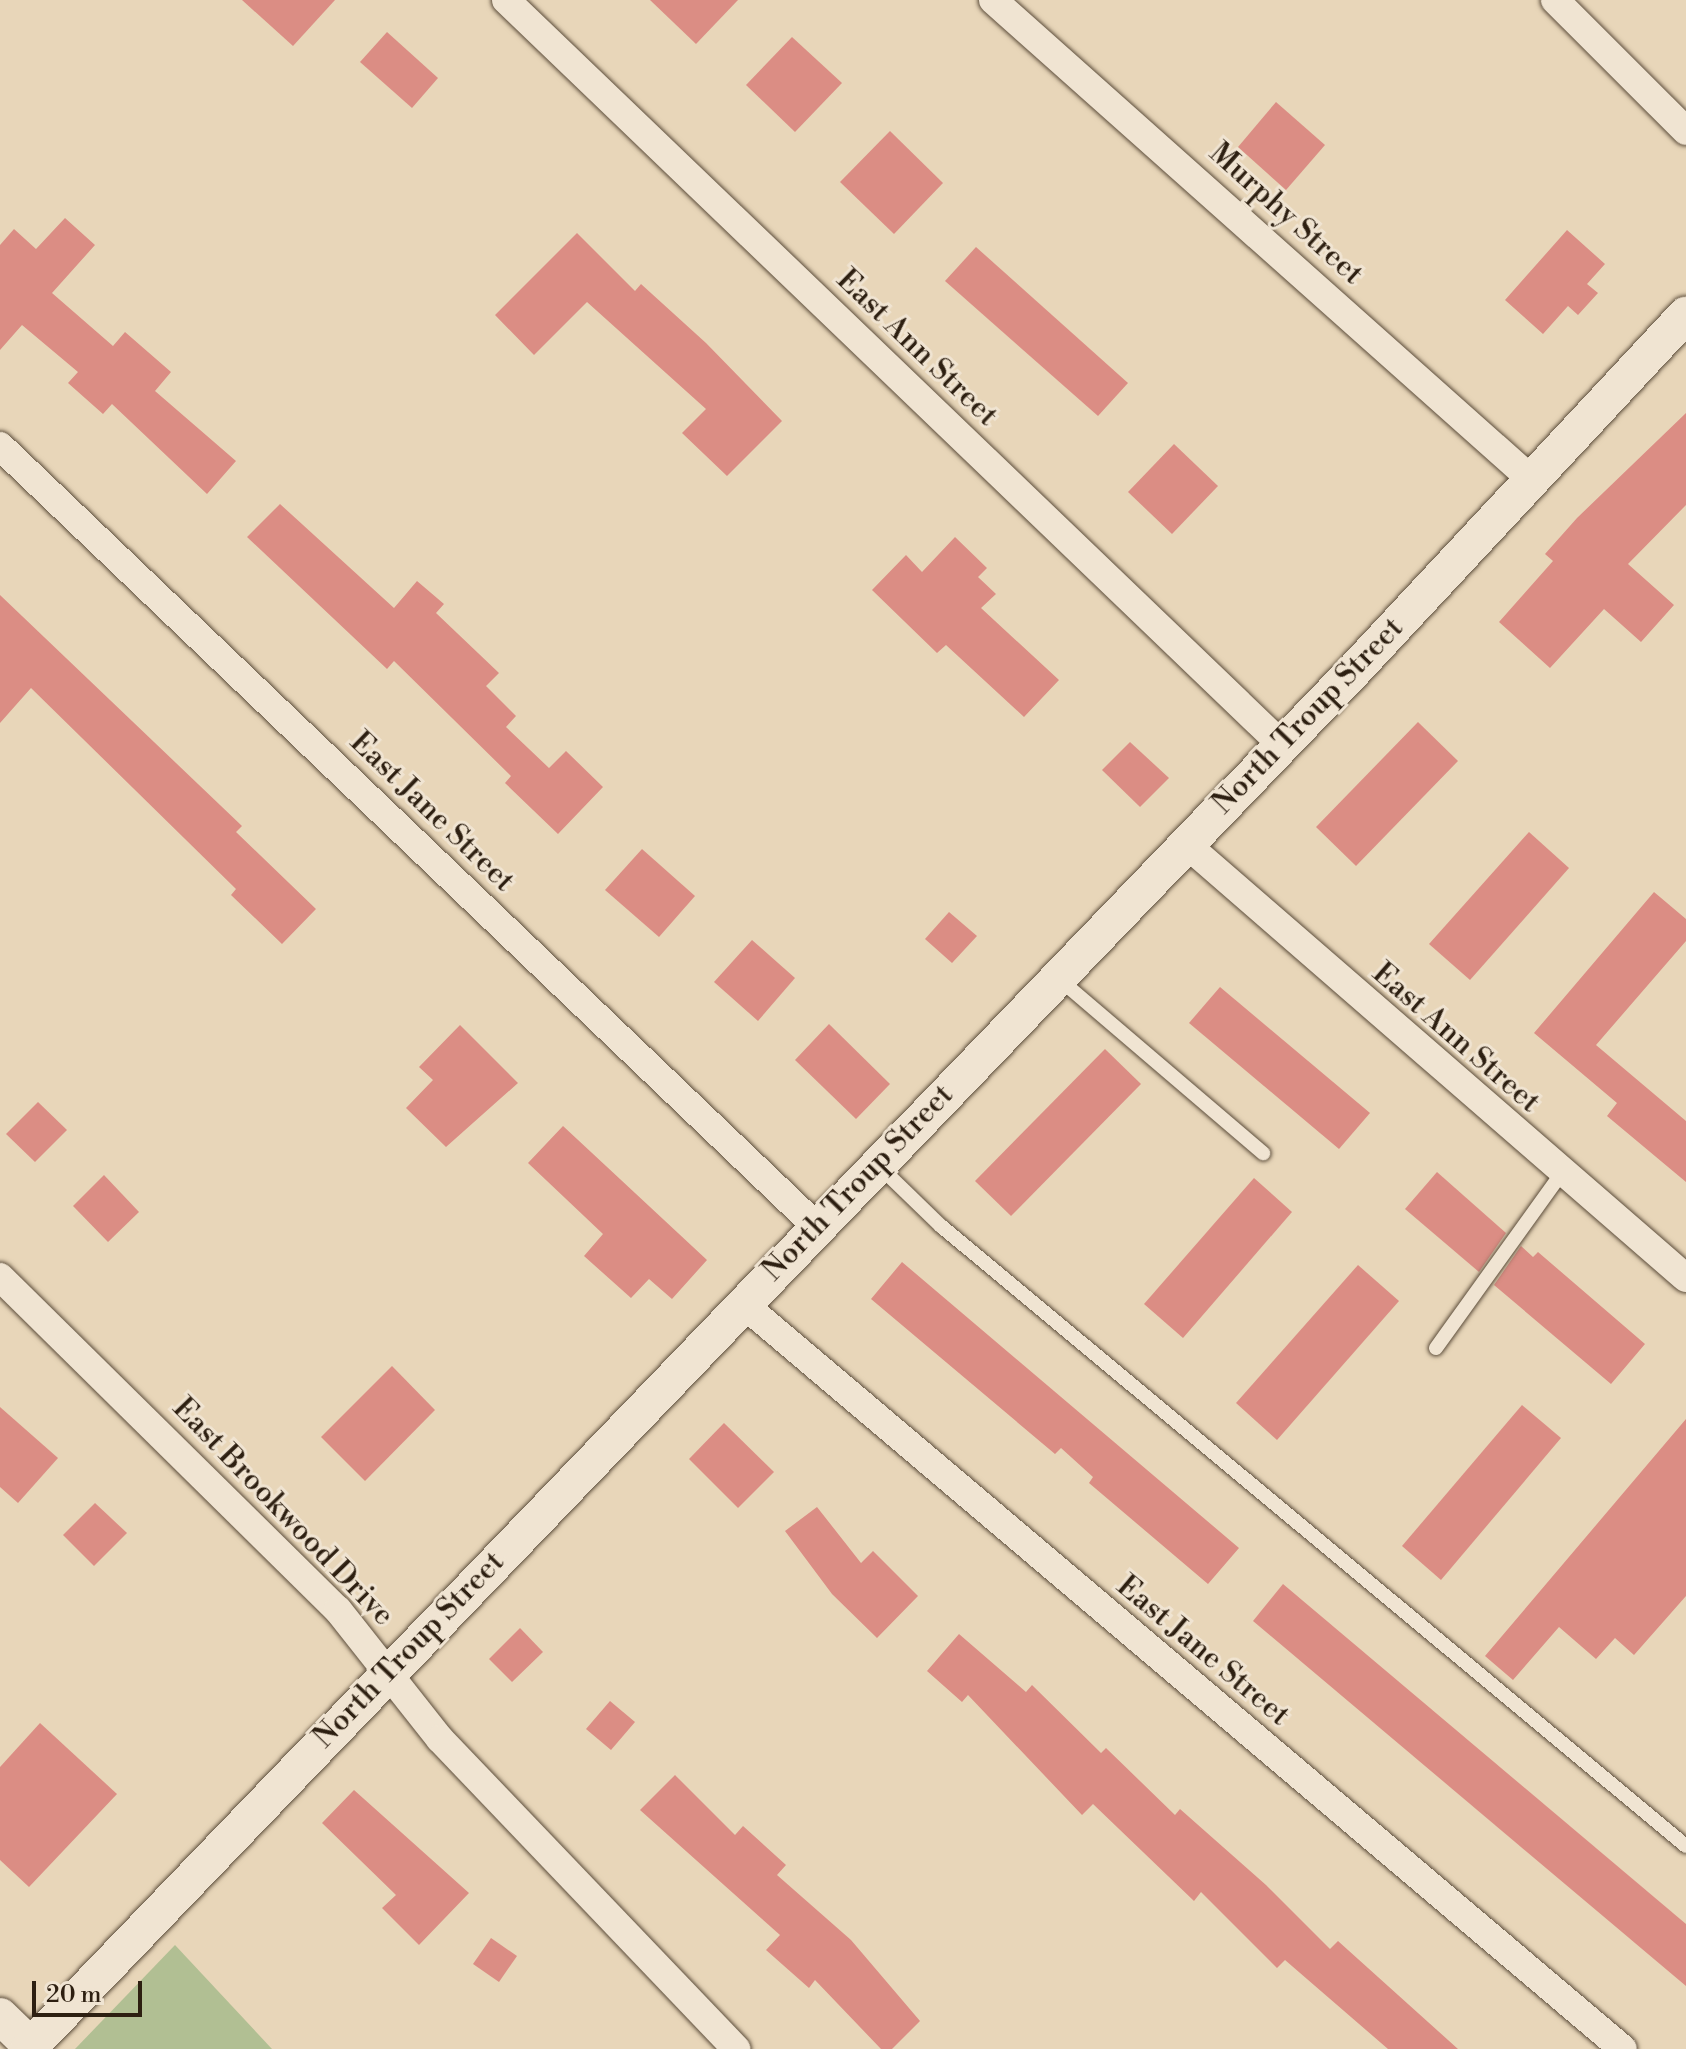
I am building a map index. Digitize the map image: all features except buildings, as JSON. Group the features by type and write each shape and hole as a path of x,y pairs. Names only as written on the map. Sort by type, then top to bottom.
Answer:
{"street":[{"name":"East Ann Street","path":"506,0 1281,744"},
{"name":"Murphy Street","path":"993,0 1532,480"},
{"path":"1555,0 1686,131"},
{"name":"North Troup Street","path":"30,2047 387,1672 1186,844 1686,315"},
{"name":"East Jane Street","path":"0,446 817,1227"},
{"name":"East Ann Street","path":"1186,844 1561,1174 1686,1278"},
{"name":"East Brookwood Drive","path":"0,1277 338,1610 440,1739 736,2049"},
{"name":"East Jane Street","path":"742,1303 1623,2049"},
{"path":"0,2016 30,2047"}],"lane":[{"path":"1057,977 1263,1153"},
{"path":"877,1164 941,1226 1686,1846"},
{"path":"1436,1348 1561,1174"}],"green space":[{"path":"175,1945 272,2049 75,2049"}]}
